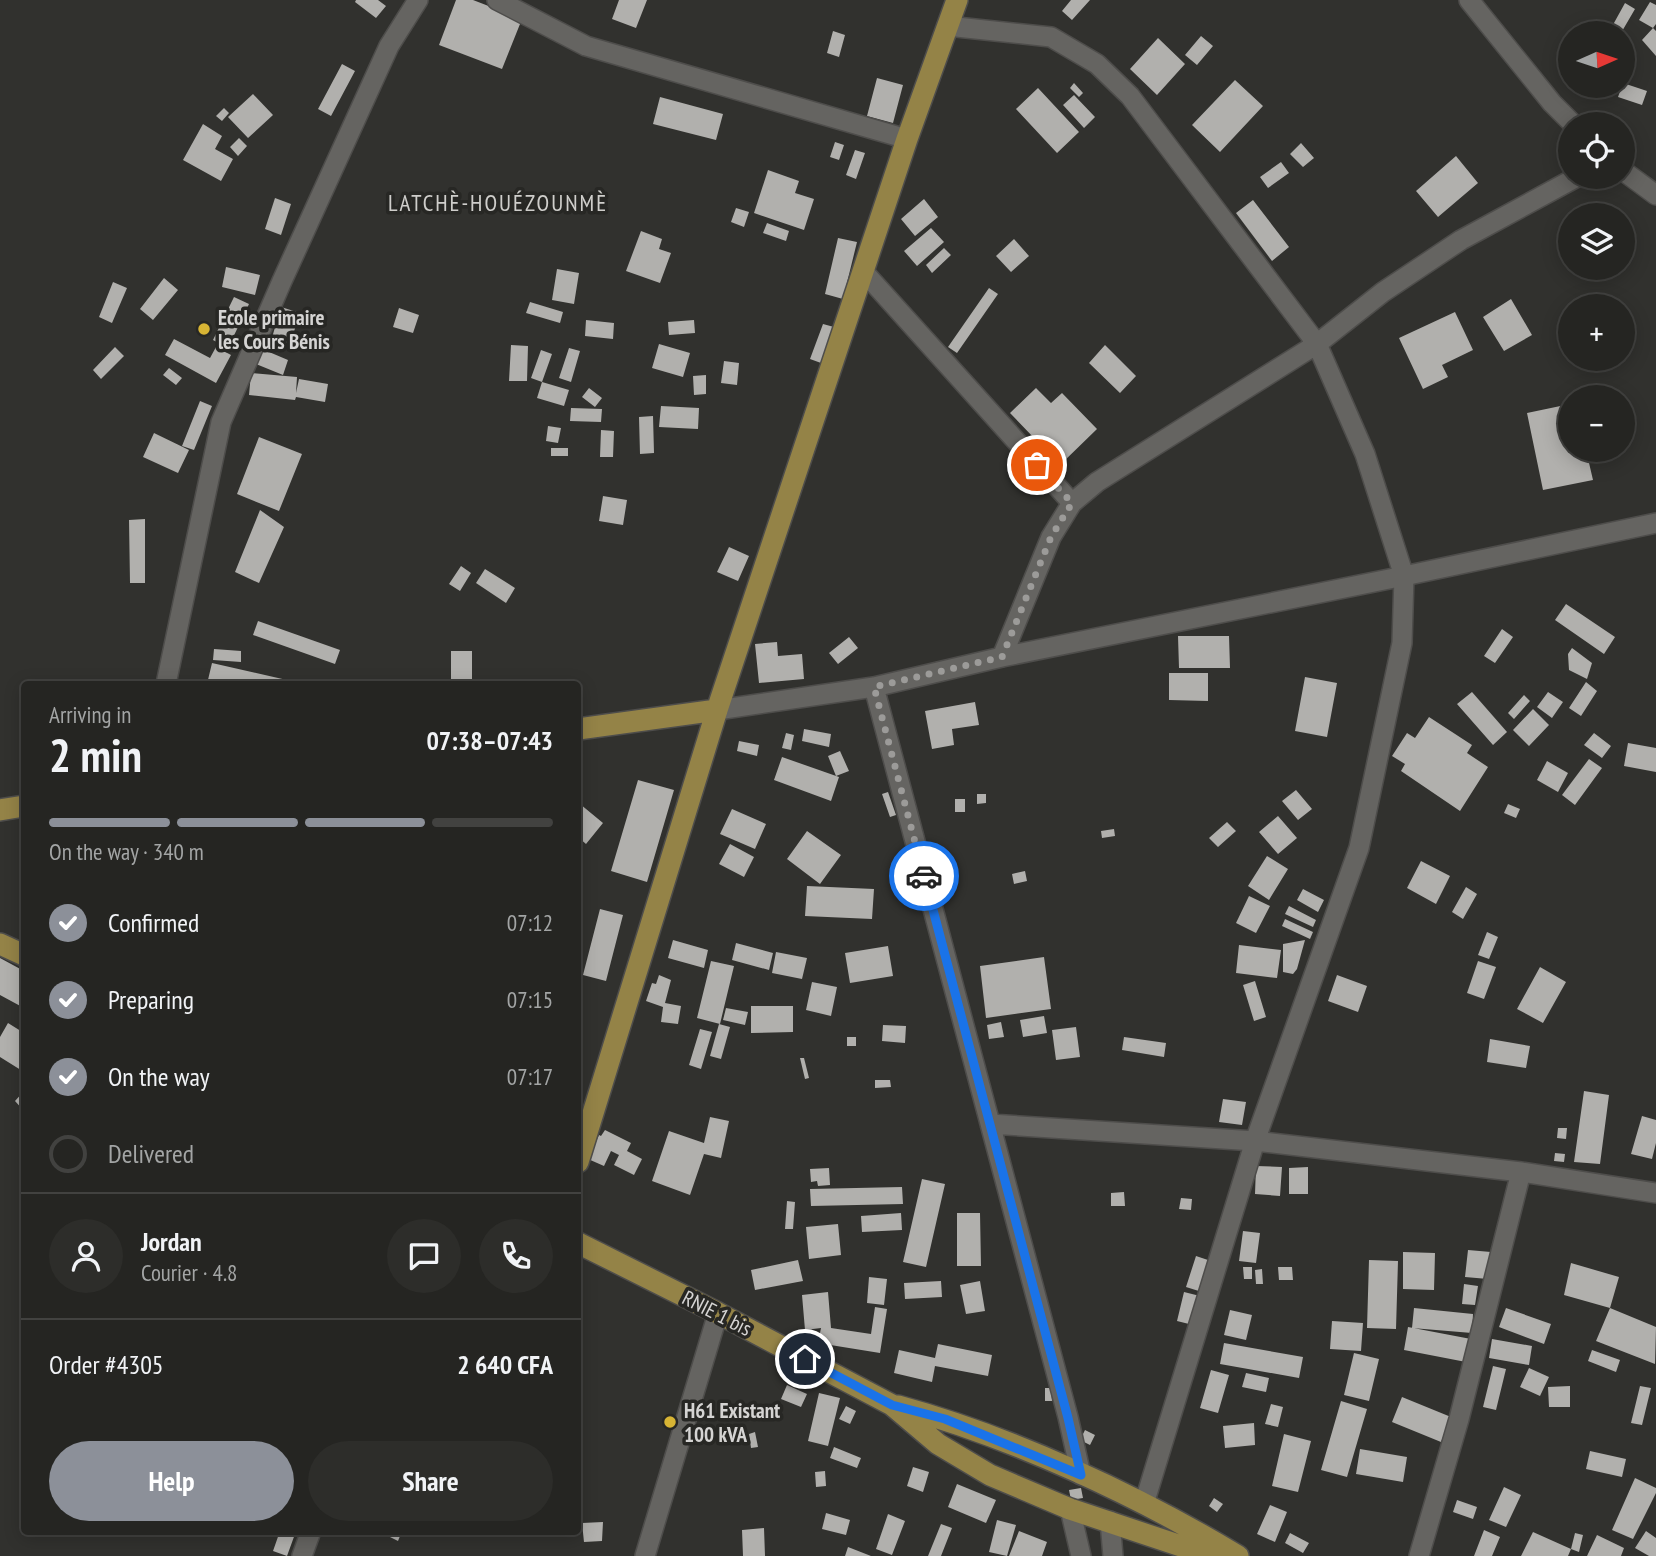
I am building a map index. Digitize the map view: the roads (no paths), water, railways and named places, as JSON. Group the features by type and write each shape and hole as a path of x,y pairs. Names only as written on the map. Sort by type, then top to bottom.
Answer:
{"main road":[{"path":"581,1152 717,710 907,139 957,0"},
{"path":"581,729 717,710"},
{"path":"0,810 21,806"},
{"path":"0,943 21,954"},
{"name":"RNIE 1 bis","path":"581,1244 892,1405"},
{"path":"892,1405 954,1422 1081,1475 1144,1504 1238,1556"},
{"path":"892,1405 938,1444 990,1475 1070,1509 1211,1556"}],"street":[{"path":"167,681 221,422 389,46 418,0"},
{"path":"497,0 586,46 907,139"},
{"path":"1469,0 1561,112"},
{"path":"947,26 1051,37 1097,64 1130,96 1317,344 1365,454 1405,576 1402,643 1359,848 1255,1141 1144,1504"},
{"path":"1635,180 1656,195"},
{"path":"1002,657 1051,537 1072,503 1097,482 1317,344 1383,292 1461,240 1558,187"},
{"path":"863,271 1072,503"},
{"path":"717,710 874,687 1002,657 1656,523"},
{"path":"874,687 1081,1475"},
{"path":"990,1124 1255,1141 1521,1172 1656,1193"},
{"path":"1419,1556 1459,1419 1521,1172"},
{"path":"645,1556 718,1313"},
{"path":"1070,1509 1081,1556"},
{"path":"1110,1521 1113,1556"},
{"path":"302,1556 310,1535"}],"place":[{"name":"Ecole primaire les Cours Bénis","path":"204,329"},
{"name":"H61 Existant 100 kVA","path":"670,1422"}],"district":[{"name":"LATCHÈ-HOUÉZOUNMÈ","path":"498,202"}]}
